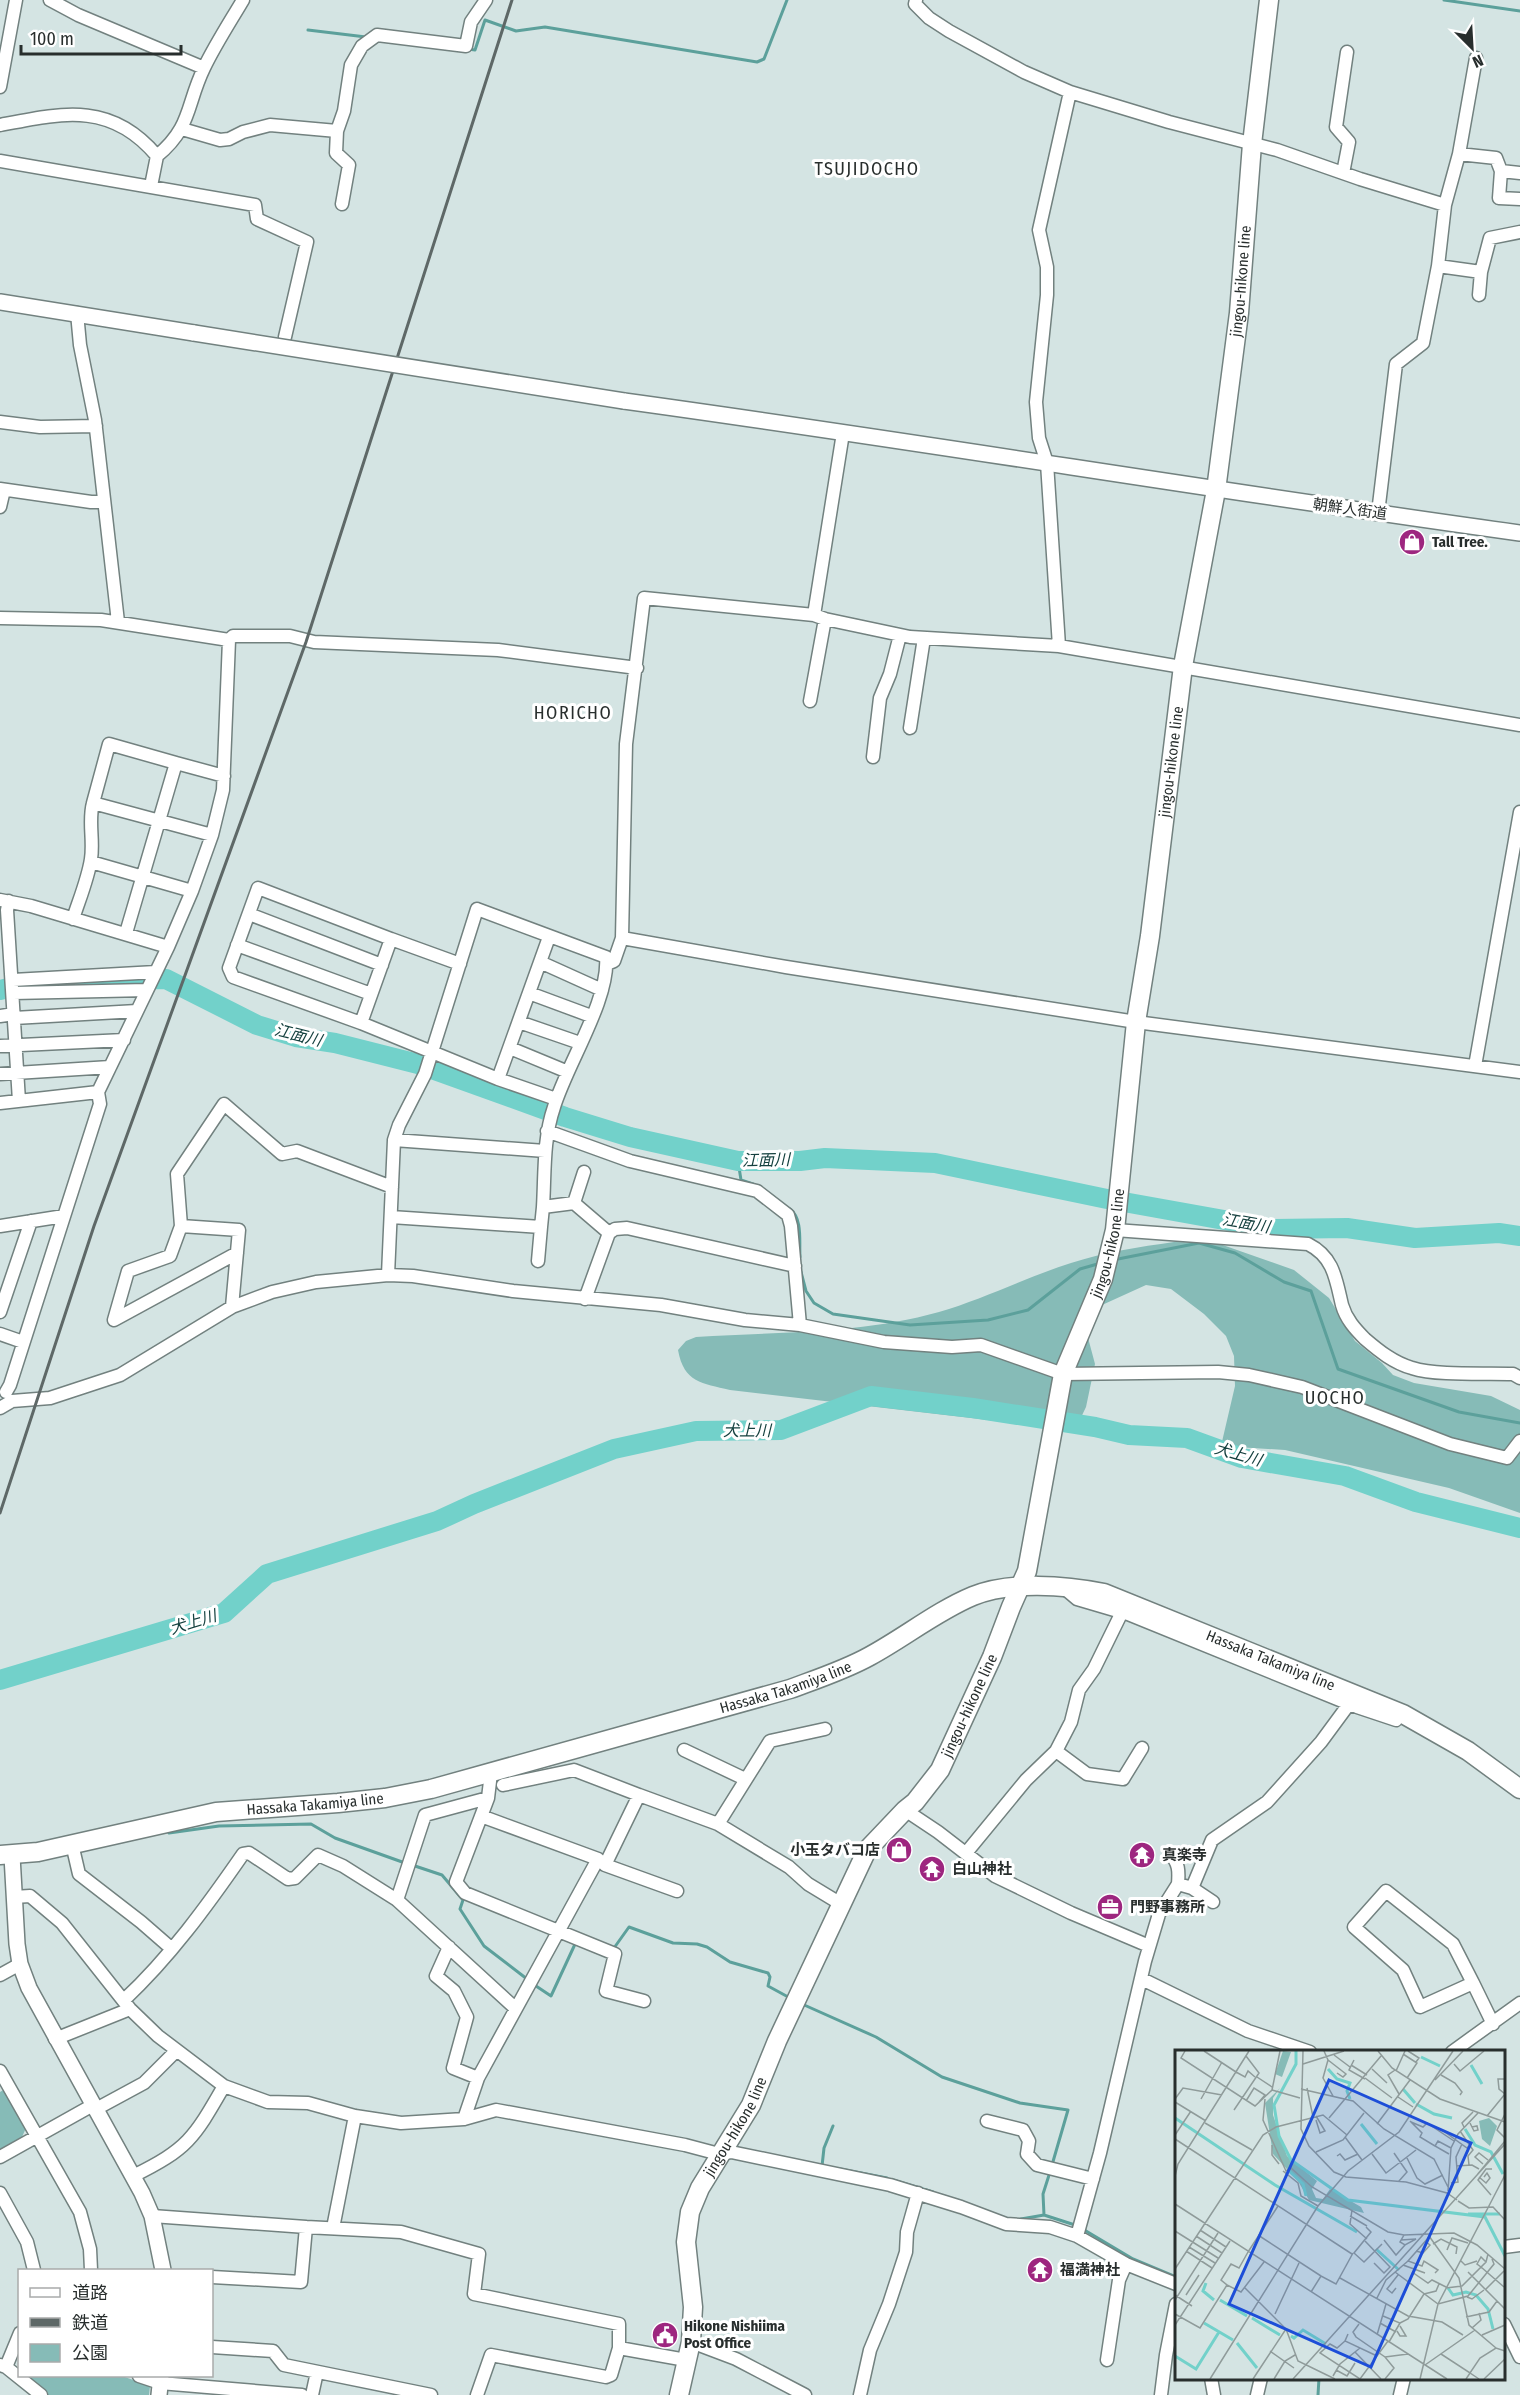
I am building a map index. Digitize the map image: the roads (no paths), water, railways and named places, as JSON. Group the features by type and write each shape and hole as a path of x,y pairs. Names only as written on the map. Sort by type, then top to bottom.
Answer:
{"main road":[{"name":"jingou-hikone line","path":"679,2395 688,2351 693,2307 686,2242 689,2222 700,2188 751,2105 777,2041 867,1850 915,1802 940,1770 992,1657 1024,1579 1062,1379 1103,1279 1115,1230 1136,1022 1150,936 1184,666 1216,490 1239,313 1252,144 1269,0"},
{"name":"Hassaka Takamiya line","path":"6,1856 38,1852 216,1812 385,1798 497,1779 790,1689 825,1676 869,1656 973,1596 1024,1579 1035,1585 1062,1586 1104,1593 1403,1714 1468,1751 1520,1789"}],"street":[{"path":"0,87 16,0"},
{"path":"50,0 78,15 204,68"},
{"path":"151,186 157,156 182,129 204,68 243,0"},
{"path":"342,204 349,165 336,153 337,131 344,111 351,65 362,46 377,35 466,46 471,22 486,0"},
{"path":"914,1 929,18 949,31 1024,72 1070,92 1277,150 1444,205"},
{"path":"1343,173 1349,142 1336,127 1347,52"},
{"path":"1378,513 1396,364 1423,343 1438,266 1444,205 1459,154 1476,58"},
{"path":"1059,646 1047,462 1039,438 1036,402 1047,295 1047,267 1038,231 1070,92"},
{"path":"0,125 73,114 112,120 145,142 157,156"},
{"path":"182,129 219,140 229,139 243,132 270,125 337,131"},
{"path":"1459,154 1496,158 1501,171 1498,198 1520,199"},
{"path":"0,161 255,205 257,219 307,242 285,337"},
{"path":"1501,171 1520,173"},
{"path":"1479,295 1481,272 1490,238 1520,232"},
{"path":"1438,266 1481,272"},
{"name":"朝鮮人街道","path":"0,302 624,401 1520,533"},
{"path":"77,314 80,345 96,426 118,622"},
{"path":"0,422 40,427 96,426"},
{"path":"810,701 843,433"},
{"path":"0,507 2,489 104,502"},
{"path":"607,964 614,961 622,938 626,744 644,598 819,617 924,638 1059,646 1520,725"},
{"path":"0,618 118,622 229,640"},
{"path":"873,757 880,698 890,674 900,635"},
{"path":"0,1408 100,1104 98,1092 168,947 192,891 212,835 224,777 229,640 233,636 290,636 314,642 498,650 637,668"},
{"path":"910,728 924,638"},
{"path":"72,919 91,862 93,838 90,816 109,744 224,777"},
{"path":"126,933 176,763"},
{"path":"93,803 212,835"},
{"path":"1475,1066 1520,812"},
{"path":"91,862 192,891"},
{"path":"460,964 258,888 229,968 233,977 361,1023 430,1057 498,1079 630,1161 757,1191 788,1215 800,1325"},
{"path":"4,901 126,933 168,947"},
{"path":"4,901 7,910 13,986 19,1101"},
{"path":"388,1275 394,1140 399,1125 425,1074 477,909 606,957 607,964 602,990 552,1114 545,1151 538,1261"},
{"path":"249,914 382,965"},
{"path":"498,1079 549,937"},
{"path":"622,938 786,967 1136,1022 1520,1072"},
{"path":"361,1023 391,939"},
{"path":"237,945 371,994"},
{"path":"540,962 602,990"},
{"path":"13,986 156,972"},
{"path":"13,986 147,990"},
{"path":"529,993 591,1016"},
{"path":"0,1016 137,1011"},
{"path":"519,1022 580,1043"},
{"path":"0,1046 123,1040"},
{"path":"510,1048 568,1072"},
{"path":"0,1074 110,1067"},
{"path":"0,1103 98,1092"},
{"path":"237,1253 114,1320 128,1271 170,1256 181,1226 177,1174 224,1104 282,1154 297,1151 392,1186"},
{"path":"394,1140 545,1151"},
{"path":"574,1203 585,1172"},
{"path":"543,1207 574,1203 609,1233"},
{"path":"0,1226 64,1216"},
{"path":"391,1217 541,1227"},
{"path":"0,1312 31,1221"},
{"path":"181,1226 239,1230 232,1307"},
{"path":"585,1299 586,1289 609,1233 615,1229 627,1228 795,1266"},
{"path":"1115,1230 1308,1245 1317,1249 1335,1273 1343,1308 1352,1326 1382,1353 1409,1368 1426,1371 1513,1374 1520,1378"},
{"path":"6,1394 50,1398 120,1375 232,1307 272,1292 316,1282 388,1275 413,1276 585,1299 661,1305 745,1320 800,1325 884,1342 952,1347 981,1345 1062,1379 1218,1372 1249,1375 1302,1387 1450,1444 1481,1453 1507,1458 1520,1441"},
{"path":"0,1334 23,1342"},
{"path":"1062,1586 1077,1599 1122,1612 1348,1704 1396,1720 1403,1714"},
{"path":"966,1853 1026,1780 1056,1751 1071,1722 1079,1690 1094,1669 1122,1612"},
{"path":"1192,1888 1212,1840 1267,1802 1321,1742 1348,1704"},
{"path":"718,1824 770,1741 825,1729"},
{"path":"1056,1751 1087,1774 1123,1779 1142,1748"},
{"path":"684,1750 745,1779"},
{"path":"644,2001 606,1990 615,1954 465,1893 456,1882 497,1779 574,1770 718,1824 789,1867 808,1884 841,1904"},
{"path":"464,2119 478,2078 557,1930 601,1862 639,1795"},
{"path":"397,1900 425,1815 488,1798"},
{"path":"905,1810 995,1876 1071,1913 1149,1946"},
{"path":"481,1816 677,1891"},
{"path":"72,1844 79,1874 172,1949"},
{"path":"56,2038 127,2004 205,1909 243,1854 249,1853 288,1879 295,1878 315,1857 322,1856 343,1866 397,1900 515,2008"},
{"path":"1079,2230 1149,1946 1159,1914 1178,1884 1179,1870 1176,1860 1170,1854"},
{"path":"6,1856 14,1897 20,1964 29,1988 133,2176 152,2216 163,2269"},
{"path":"1178,1884 1192,1888 1213,1902"},
{"path":"1473,1983 1419,2007 1403,1970 1354,1927 1386,1891 1453,1944 1473,1983 1493,2024"},
{"path":"14,1897 30,1896 62,1923 127,2004 176,2051 224,2086 268,2102 308,2103 355,2116 401,2123 464,2119 496,2110 685,2145 719,2154 730,2152 890,2185 1006,2224 1079,2230 1126,2264 1175,2284"},
{"path":"449,1947 436,1976 454,1991 467,2017 453,2068 478,2078"},
{"path":"0,1975 20,1964"},
{"path":"1142,1979 1248,2031 1307,2050"},
{"path":"1455,2050 1519,2007"},
{"path":"0,2157 144,2083 176,2051"},
{"path":"0,2071 35,2137 80,2212 90,2249 90,2269"},
{"path":"133,2176 166,2160 183,2147 199,2130 224,2086"},
{"path":"333,2228 355,2116"},
{"path":"987,2121 1023,2130 1029,2141 1027,2154 1037,2165 1093,2179"},
{"path":"0,2193 27,2242 34,2269"},
{"path":"860,2395 870,2350 906,2252 907,2232 918,2193"},
{"path":"152,2216 400,2232 479,2254 474,2294 619,2324 619,2348 611,2375 606,2377 491,2355 477,2395"},
{"path":"213,2277 302,2282 306,2227"},
{"path":"1505,2247 1520,2245"},
{"path":"1107,2360 1119,2280 1126,2264"},
{"path":"1161,2395 1164,2365 1175,2309"},
{"path":"1505,2328 1520,2357"},
{"path":"18,2337 3,2366 41,2395"},
{"path":"213,2347 273,2351 284,2365 432,2395"},
{"path":"619,2348 688,2351 735,2359 805,2395"},
{"path":"312,2395 317,2372"},
{"path":"142,2377 160,2384 302,2395"},
{"path":"1210,2380 1214,2395"},
{"path":"1257,2395 1260,2380"},
{"path":"1400,2395 1404,2380"}],"waterway":[{"path":"468,49 475,50 485,20 516,31 545,27 757,62 764,59 787,0"},
{"path":"1444,0 1520,11"},
{"path":"308,30 366,37"},
{"name":"江面川","path":"76,981 166,979 257,1025 296,1037 335,1043 418,1064 565,1117 630,1137 738,1161 800,1161 825,1158 935,1163 1107,1199 1274,1229 1347,1228 1415,1238 1499,1233 1520,1236"},
{"name":"江面川","path":"0,990 32,982"},
{"path":"738,1161 741,1180 753,1184"},
{"path":"759,1186 775,1198"},
{"path":"790,1209 799,1225 800,1257"},
{"path":"1113,1260 1199,1243 1235,1253 1284,1282 1311,1291 1338,1369 1459,1412 1520,1423"},
{"path":"801,1272 806,1291 814,1303 833,1314 910,1325 988,1320 1028,1310 1080,1269 1101,1263"},
{"name":"犬上川","path":"0,1680 224,1613 267,1574 437,1521 474,1504 614,1449 696,1431 781,1430 871,1396 973,1408 1095,1427 1129,1435 1187,1438 1242,1458 1345,1476 1416,1502 1520,1528"},
{"path":"169,1833 219,1826 311,1824 335,1838 405,1863"},
{"path":"412,1865 442,1875 463,1900 460,1909 484,1946 527,1979"},
{"path":"614,1948 629,1927 673,1943 697,1944 707,1947 730,1962 768,1973 770,1977 768,1986 790,1998"},
{"path":"533,1984 551,1996 576,1942"},
{"path":"802,2004 876,2037 942,2077 1020,2103 1068,2110 1052,2165"},
{"path":"822,2166 824,2148 833,2126"},
{"path":"840,2169 887,2178"},
{"path":"1044,2215 1043,2194 1050,2172"},
{"path":"893,2180 933,2192"},
{"path":"1021,2219 1044,2215 1075,2225"},
{"path":"1081,2228 1133,2259 1175,2277"},
{"path":"1318,2395 1319,2380"}],"railway":[{"path":"0,1513 94,1226 306,642 512,0"}],"place":[{"name":"Tall Tree.","path":"1412,542"},
{"name":"小玉タバコ店","path":"899,1850"},
{"name":"真楽寺","path":"1142,1855"},
{"name":"白山神社","path":"932,1869"},
{"name":"門野事務所","path":"1110,1907"},
{"name":"福満神社","path":"1040,2270"},
{"name":"Hikone Nishiima Post Office","path":"665,2335"}],"district":[{"name":"TSUJIDOCHO","path":"867,169"},
{"name":"HORICHO","path":"573,713"},
{"name":"UOCHO","path":"1335,1398"}]}
